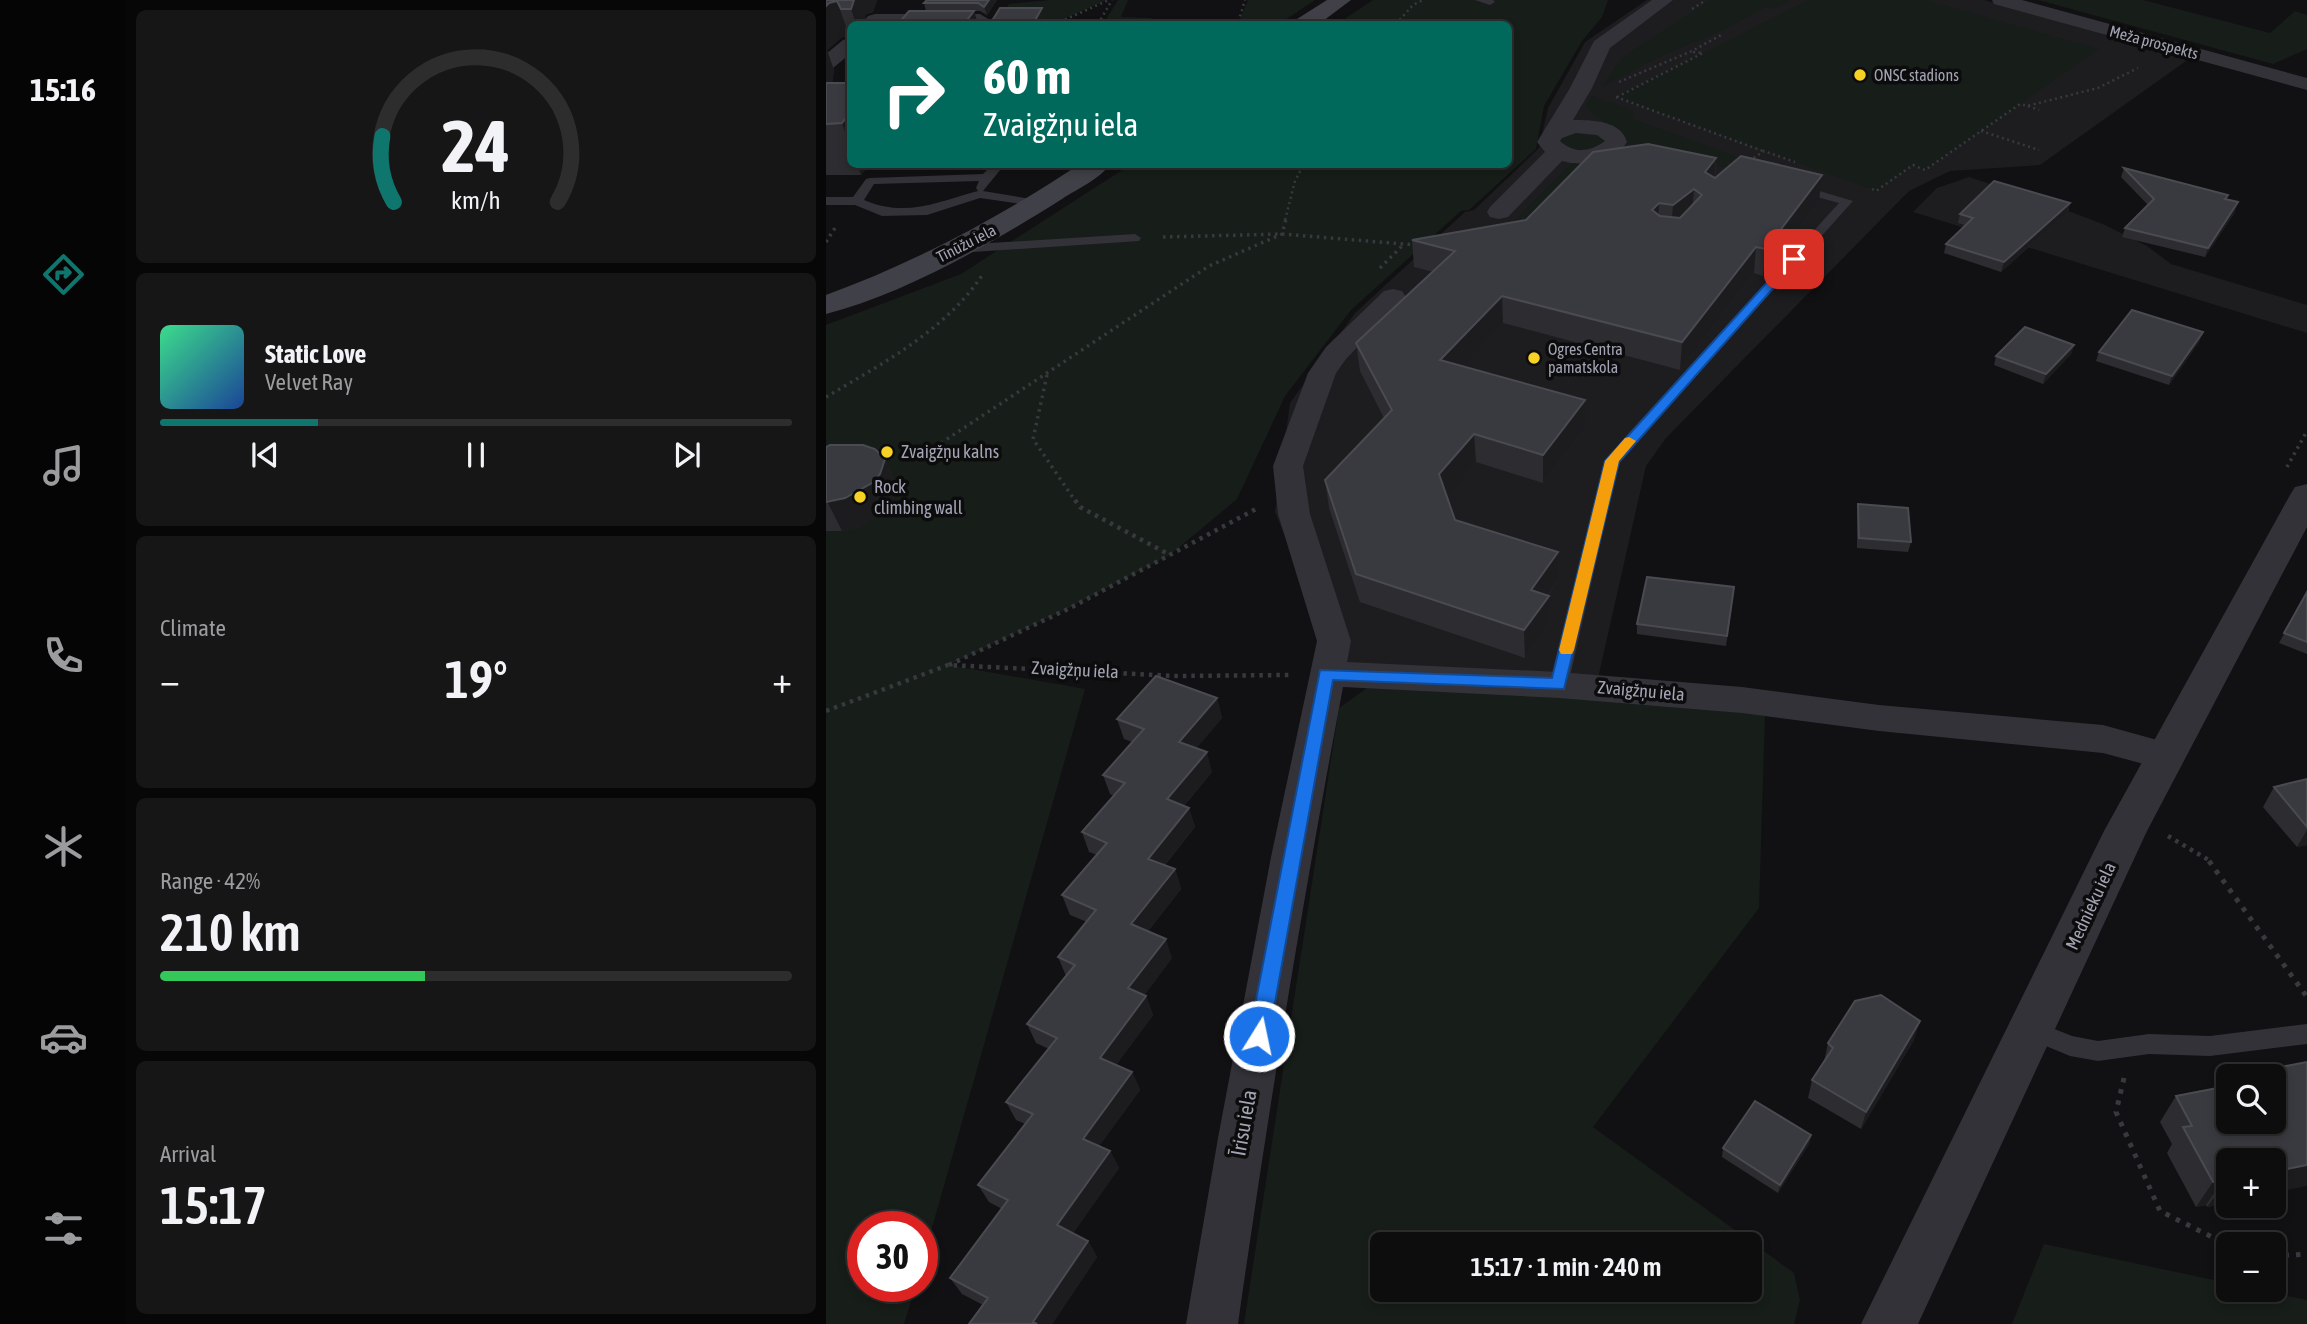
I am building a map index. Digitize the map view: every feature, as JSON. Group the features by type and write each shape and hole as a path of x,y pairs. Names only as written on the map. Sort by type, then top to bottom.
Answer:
{"main road":[{"path":"1310,21 1341,0"},
{"name":"Tīnūžu iela","path":"826,305 958,249 1039,204 1092,168"}],"street":[{"path":"873,21 894,0"},
{"path":"1556,142 1601,46 1664,0"},
{"name":"Meža prospekts","path":"2001,0 2307,84"},
{"path":"926,21 980,20"},
{"path":"826,64 847,46"},
{"path":"1572,103 1590,126"},
{"path":"1499,212 1556,142 1574,126 1603,129 1615,137 1617,151 1590,156 1556,142"},
{"path":"1289,492 1288,466 1322,373 1336,353 1393,297"},
{"name":"Īrisu iela","path":"1212,1324 1241,1138 1334,641 1289,492"},
{"name":"Mednieku iela","path":"1889,1324 2126,831 2307,495"},
{"name":"Zvaigžņu iela","path":"1326,674 1559,684 1728,699 1879,718 2103,739 2166,755"}],"lane":[{"path":"979,194 986,177 996,168"},
{"path":"857,201 870,181 986,177"},
{"path":"1559,684 1612,461 1847,201 1784,185"},
{"path":"826,201 857,201 882,212 927,211 979,194 1039,204"},
{"path":"958,249 1135,238"},
{"path":"2032,1030 2070,1046 2098,1051 2149,1044 2210,1046 2307,1034"}],"path":[{"path":"1062,21 1111,0"},
{"path":"1100,21 1111,0"},
{"path":"1239,21 1245,0"},
{"path":"1399,21 1413,5 1423,0"},
{"path":"1614,84 1692,51 1723,34"},
{"path":"2027,106 2098,88 2175,47"},
{"path":"1692,51 1703,53 1616,97 1764,151"},
{"path":"1876,191 1913,165 1925,170 2020,104 2039,110"},
{"path":"1981,131 2039,150"},
{"path":"1282,234 1295,181 1302,168"},
{"path":"941,443 1209,266 1282,234"},
{"path":"1135,238 1282,234 1423,245"},
{"path":"826,397 937,324 977,286 989,263 1004,245"},
{"path":"1047,374 1033,439 1080,506 1170,555"},
{"path":"948,665 1069,608 1289,492"},
{"name":"Zvaigžņu iela","path":"826,711 948,665 1177,676 1326,674"},
{"path":"2163,833 2213,863 2307,997"},
{"path":"2132,1047 2116,1112 2160,1211 2216,1239"},
{"path":"2286,1255 2307,1254"}],"shaded area":[{"path":"1050,0 1107,0 1059,21 997,21 1009,4"},
{"path":"1118,0 1128,0 1121,17 1152,18 1151,21 1105,21"},
{"path":"1248,0 1315,0 1284,21 1239,21"},
{"path":"1373,0 1608,0 1602,17 1582,41 1544,106 1536,149 1469,210 1461,211 1351,310 1285,396 1237,499 1170,555 1069,608 949,665 1085,689 937,1211 847,1211 847,1302 911,1302 904,1324 826,1324 826,325 961,274 1125,168 1512,168 1512,21 1342,21"},
{"name":"Ogres Centra pamatskola","path":"1647,0 1984,0 2193,56 2040,165 1950,171 1909,191 1666,438 1646,466 1596,687 1343,678 1275,512 1290,403 1355,313 1465,212 1474,210 1539,148 1548,108 1585,42"},
{"path":"1710,0 1791,0 1774,9 1766,7 1602,87 1620,59"},
{"name":"ONSC stadions","path":"1808,0 1927,0 2099,49 1925,170 1912,165 1876,191 1616,97"},
{"path":"2038,0 2143,0 2270,33 2295,11 2307,15 2307,49 2273,64"},
{"path":"1592,96 1633,110 1633,119 1741,158 1728,168 1636,150 1585,106"},
{"path":"1567,133 1596,133 1605,139 1605,143 1592,151 1562,148 1558,138"},
{"path":"1618,155 1543,229 1511,224 1573,162"},
{"path":"1969,177 2105,225 2147,246 2171,264 2307,305 2307,333 1913,212 1937,188"},
{"path":"1367,688 1557,692 1765,714 1759,908 1593,1127 1738,1232 1370,1232 1370,1302 1762,1302 1762,1250 1794,1273 1800,1300 1794,1324 1244,1324 1339,708"},
{"path":"2044,1244 2216,1280 2216,1302 2286,1302 2286,1296 2307,1300 2307,1324 2012,1324"}],"building":[{"path":"826,0 854,0 851,9 841,9 837,1 826,6"},
{"path":"927,0 989,0 984,7 978,3 924,3"},
{"path":"1000,8 1042,8 1035,21 992,21"},
{"path":"909,11 974,11 966,21 901,21"},
{"path":"826,83 847,83 847,118 842,123 826,124"},
{"path":"1648,144 1716,158 1705,172 1715,178 1741,156 1822,175 1766,249 1756,247 1682,342 1502,296 1440,360 1585,400 1543,455 1474,434 1439,474 1455,520 1558,552 1531,590 1549,596 1524,630 1356,574 1325,480 1392,410 1356,343 1455,251 1412,240 1526,220 1593,152","holes":["1694,189 1702,195 1680,218 1660,216 1652,210 1659,203 1673,205"]},
{"path":"2124,168 2228,195 2225,199 2238,202 2208,248 2125,228 2154,199"},
{"path":"1994,181 2070,203 2004,262 1946,244 1973,218 1960,214"},
{"path":"2132,310 2203,332 2172,376 2099,352"},
{"path":"2025,327 2074,345 2046,374 1996,356"},
{"path":"863,445 875,449 885,459 880,474 872,483 845,498 826,502 826,447"},
{"path":"1858,504 1908,508 1911,542 1859,538"},
{"path":"1647,577 1734,587 1727,636 1637,624"},
{"path":"2307,592 2307,642 2284,633"},
{"path":"1156,676 1217,698 1179,742 1207,752 1167,799 1189,808 1148,859 1175,869 1131,924 1166,939 1128,988 1146,996 1100,1058 1132,1072 1083,1139 1110,1151 1057,1225 1088,1241 1033,1322 1037,1324 969,1324 988,1298 950,1278 1008,1200 978,1185 1033,1114 1006,1102 1057,1038 1027,1024 1075,965 1058,957 1096,910 1062,895 1107,843 1082,832 1125,783 1103,775 1144,729 1117,719"},
{"path":"2307,779 2307,827 2274,787"},
{"path":"1881,995 1920,1021 1866,1112 1812,1080 1833,1048 1828,1043 1855,1001"},
{"path":"2307,1062 2307,1165 2286,1169 2286,1148 2216,1148 2216,1181 2213,1182 2183,1127 2192,1126 2176,1096 2216,1088 2216,1134 2286,1134 2286,1066"},
{"path":"1755,1101 1811,1135 1780,1185 1723,1148"}],"slow traffic":[{"path":"1567,650 1612,461 1629,441"}],"place":[{"name":"ONSC stadions","path":"1860,75"},
{"name":"Ogres Centra pamatskola","path":"1534,358"},
{"name":"Zvaigžņu kalns","path":"887,452"},
{"name":"Rock climbing wall","path":"860,497"}],"route":[{"path":"1259,1036 1326,674 1559,684 1612,461 1794,259"}]}
